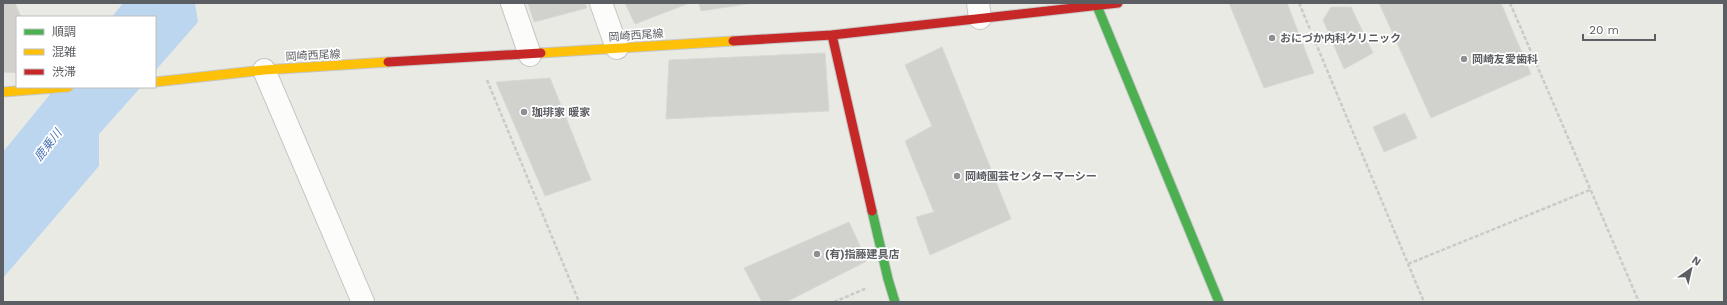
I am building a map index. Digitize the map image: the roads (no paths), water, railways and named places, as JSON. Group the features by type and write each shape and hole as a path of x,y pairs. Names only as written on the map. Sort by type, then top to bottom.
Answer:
{"main road":[{"name":"岡崎西尾線","path":"159,81 264,70 530,55 617,48 832,35 979,11 1097,6 1118,3"},
{"path":"1097,6 1219,302"},
{"path":"832,35 888,279 895,302"},
{"path":"3,92 50,88"}],"street":[{"path":"512,3 530,55"},
{"path":"601,3 617,48"},
{"path":"264,70 363,302"}],"water":[{"path":"123,3 195,3 198,22 156,70 156,16 113,16"},
{"name":"鹿乗川","path":"55,88 140,88 99,134 99,166 3,278 3,152"}],"place":[{"name":"おにづか内科クリニック","path":"1272,38"},
{"name":"岡崎友愛歯科","path":"1464,59"},
{"name":"珈琲家 暖家","path":"524,112"},
{"name":"岡崎園芸センターマーシー","path":"957,176"},
{"name":"(有)指藤建具店","path":"817,254"}]}
